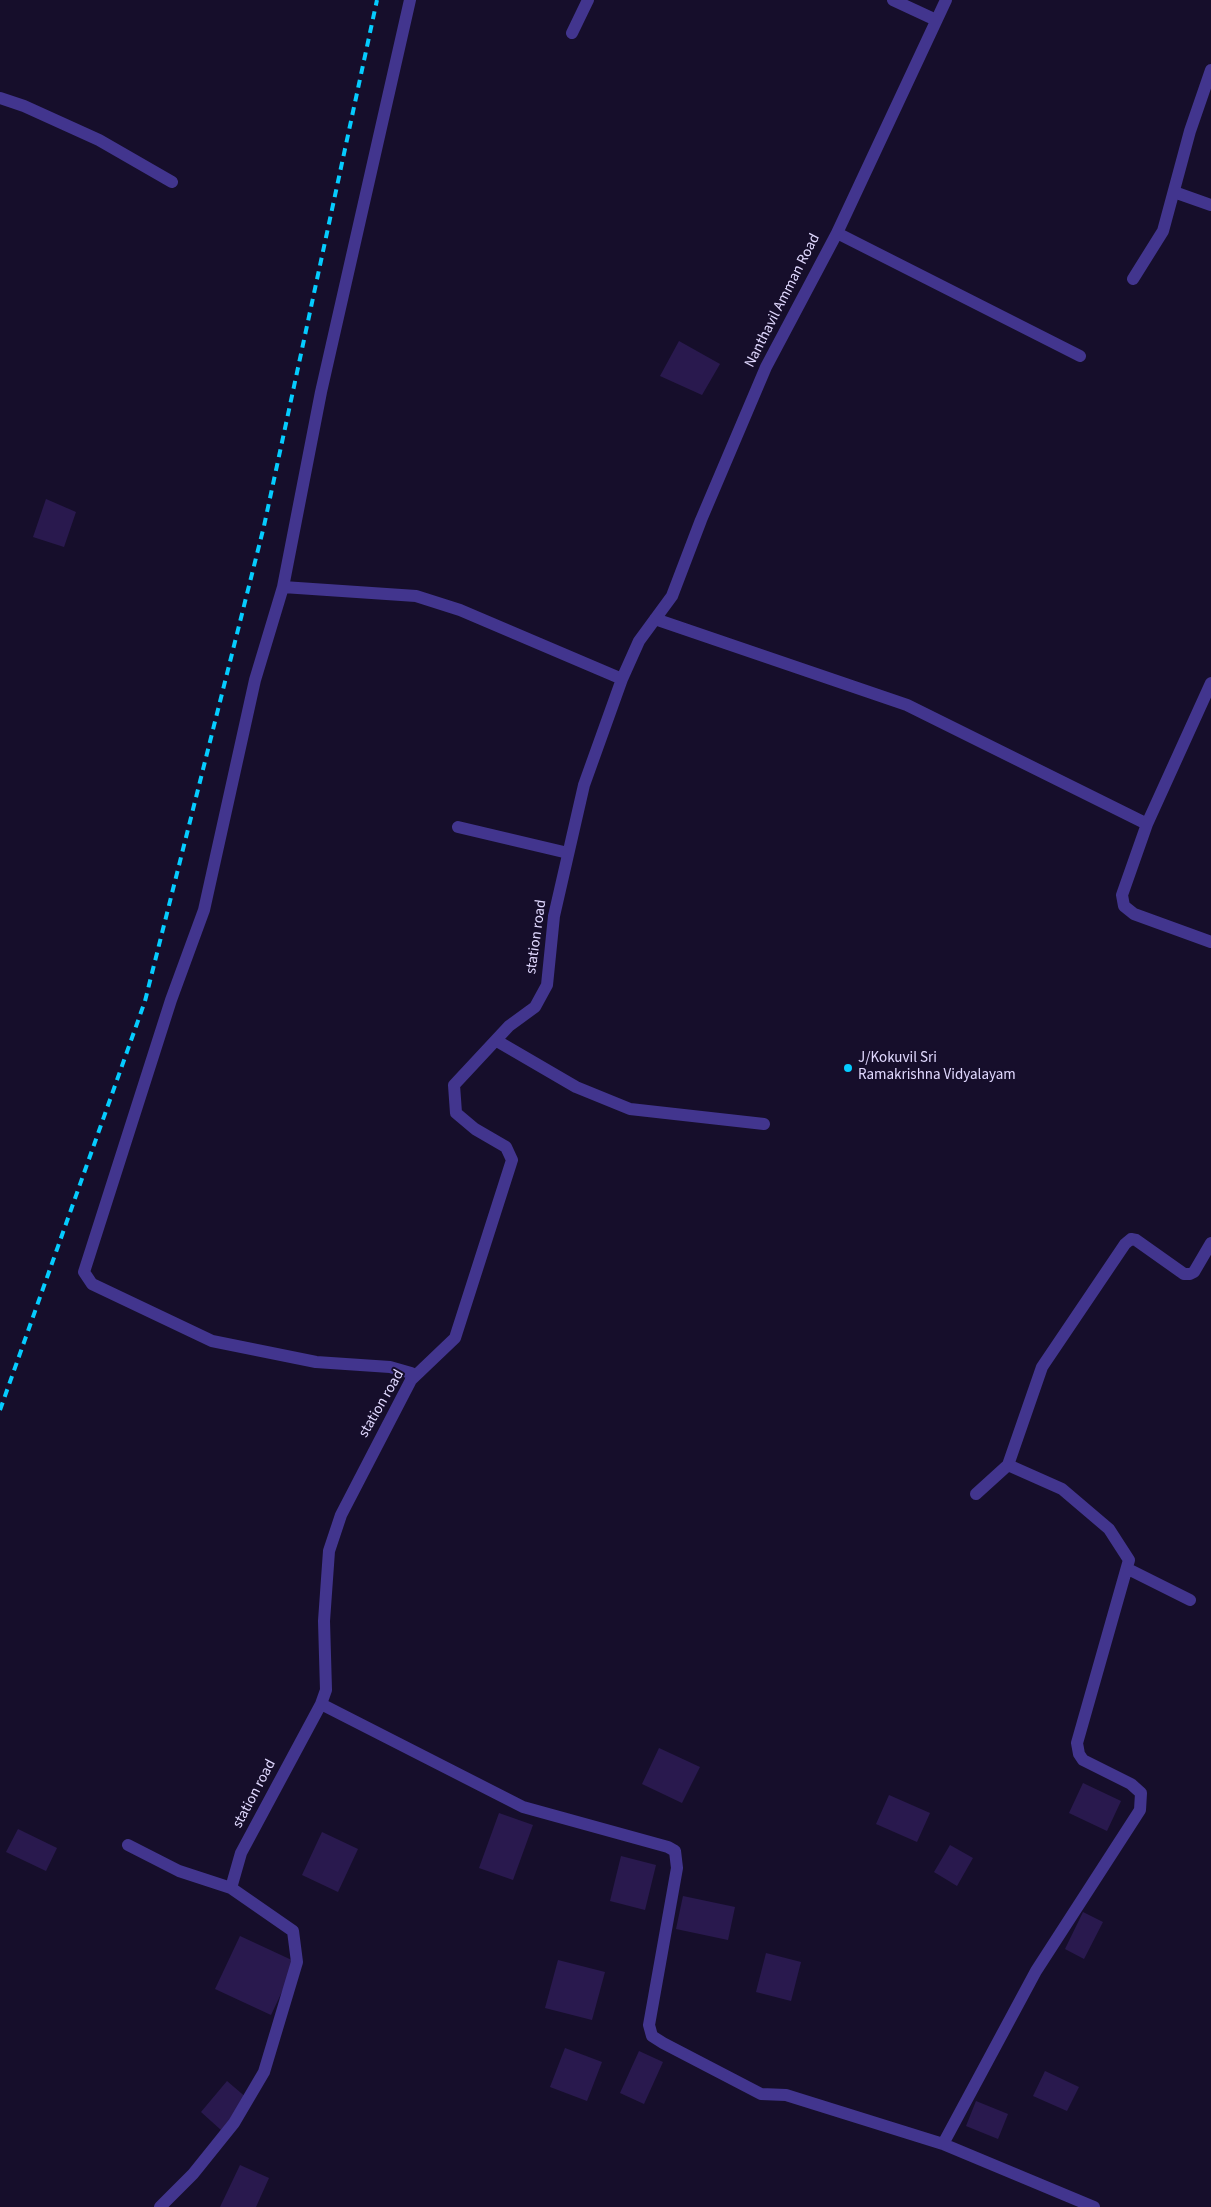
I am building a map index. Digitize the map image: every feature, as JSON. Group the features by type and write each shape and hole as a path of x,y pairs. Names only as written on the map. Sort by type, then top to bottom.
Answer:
{"street":[{"path":"410,0 321,392 283,587 255,680 204,910 171,1000 84,1272 92,1284 212,1341 316,1362 390,1367 411,1373 411,1380"},
{"path":"572,33 588,0"},
{"path":"893,0 936,20"},
{"name":"Nanthavil Amman Road","path":"655,619 672,596 701,520 766,367 837,232 946,0"},
{"path":"1133,280 1163,231 1190,131 1211,70"},
{"path":"0,98 24,106 100,140 172,182"},
{"path":"1174,192 1211,205"},
{"path":"837,232 1080,356"},
{"path":"283,587 416,596 460,610 622,679"},
{"path":"655,619 907,705 1148,824"},
{"name":"station road","path":"230,1888 241,1853 321,1704 326,1690 324,1621 329,1551 341,1515 411,1380 455,1338 512,1160 506,1147 475,1129 456,1113 454,1084 509,1026 535,1007 546,985 554,916 584,785 622,679 639,641 655,619"},
{"path":"1211,683 1148,824 1122,895 1124,906 1134,914 1211,942"},
{"path":"458,827 568,853"},
{"path":"496,1041 576,1087 630,1109 764,1124"},
{"path":"976,1494 1008,1465 1042,1367 1125,1244 1131,1239 1136,1240 1184,1274 1190,1274 1194,1272 1211,1243"},
{"path":"943,2144 1036,1971 1140,1810 1141,1793 1131,1784 1083,1760 1078,1754 1077,1743 1129,1560 1109,1529 1062,1489 1008,1465"},
{"path":"1128,1569 1190,1600"},
{"path":"321,1704 523,1807 668,1847 675,1851 677,1868 649,2025 652,2036 761,2094 786,2095 943,2144 1094,2207"},
{"path":"128,1846 179,1871 230,1888 293,1931 297,1962 264,2072 234,2123 193,2174 160,2207"}],"building":[{"path":"679,341 720,364 702,395 660,376"},
{"path":"46,499 76,512 64,547 33,537"},
{"path":"659,1748 700,1767 682,1803 642,1784"},
{"path":"1083,1783 1121,1801 1107,1831 1069,1813"},
{"path":"889,1795 930,1813 917,1842 876,1824"},
{"path":"499,1813 533,1825 513,1880 479,1868"},
{"path":"18,1829 57,1848 46,1871 6,1852"},
{"path":"322,1832 358,1849 338,1892 302,1875"},
{"path":"950,1845 973,1858 957,1886 934,1872"},
{"path":"621,1856 656,1865 645,1910 610,1901"},
{"path":"683,1896 735,1907 728,1940 676,1929"},
{"path":"1083,1912 1103,1922 1084,1959 1065,1949"},
{"path":"240,1936 296,1962 271,2015 215,1989"},
{"path":"766,1953 801,1962 791,2001 756,1992"},
{"path":"558,1960 605,1972 592,2020 545,2008"},
{"path":"565,2048 602,2062 587,2101 550,2087"},
{"path":"639,2051 663,2062 644,2104 620,2093"},
{"path":"1045,2071 1079,2087 1067,2111 1033,2096"},
{"path":"227,2081 248,2099 221,2130 201,2112"},
{"path":"976,2101 1008,2114 998,2139 966,2126"},
{"path":"240,2165 269,2178 256,2207 220,2207"}],"railway":[{"path":"0,1410 145,1001 264,526 377,0"}],"place":[{"name":"J/Kokuvil Sri Ramakrishna Vidyalayam","path":"848,1068"}]}
